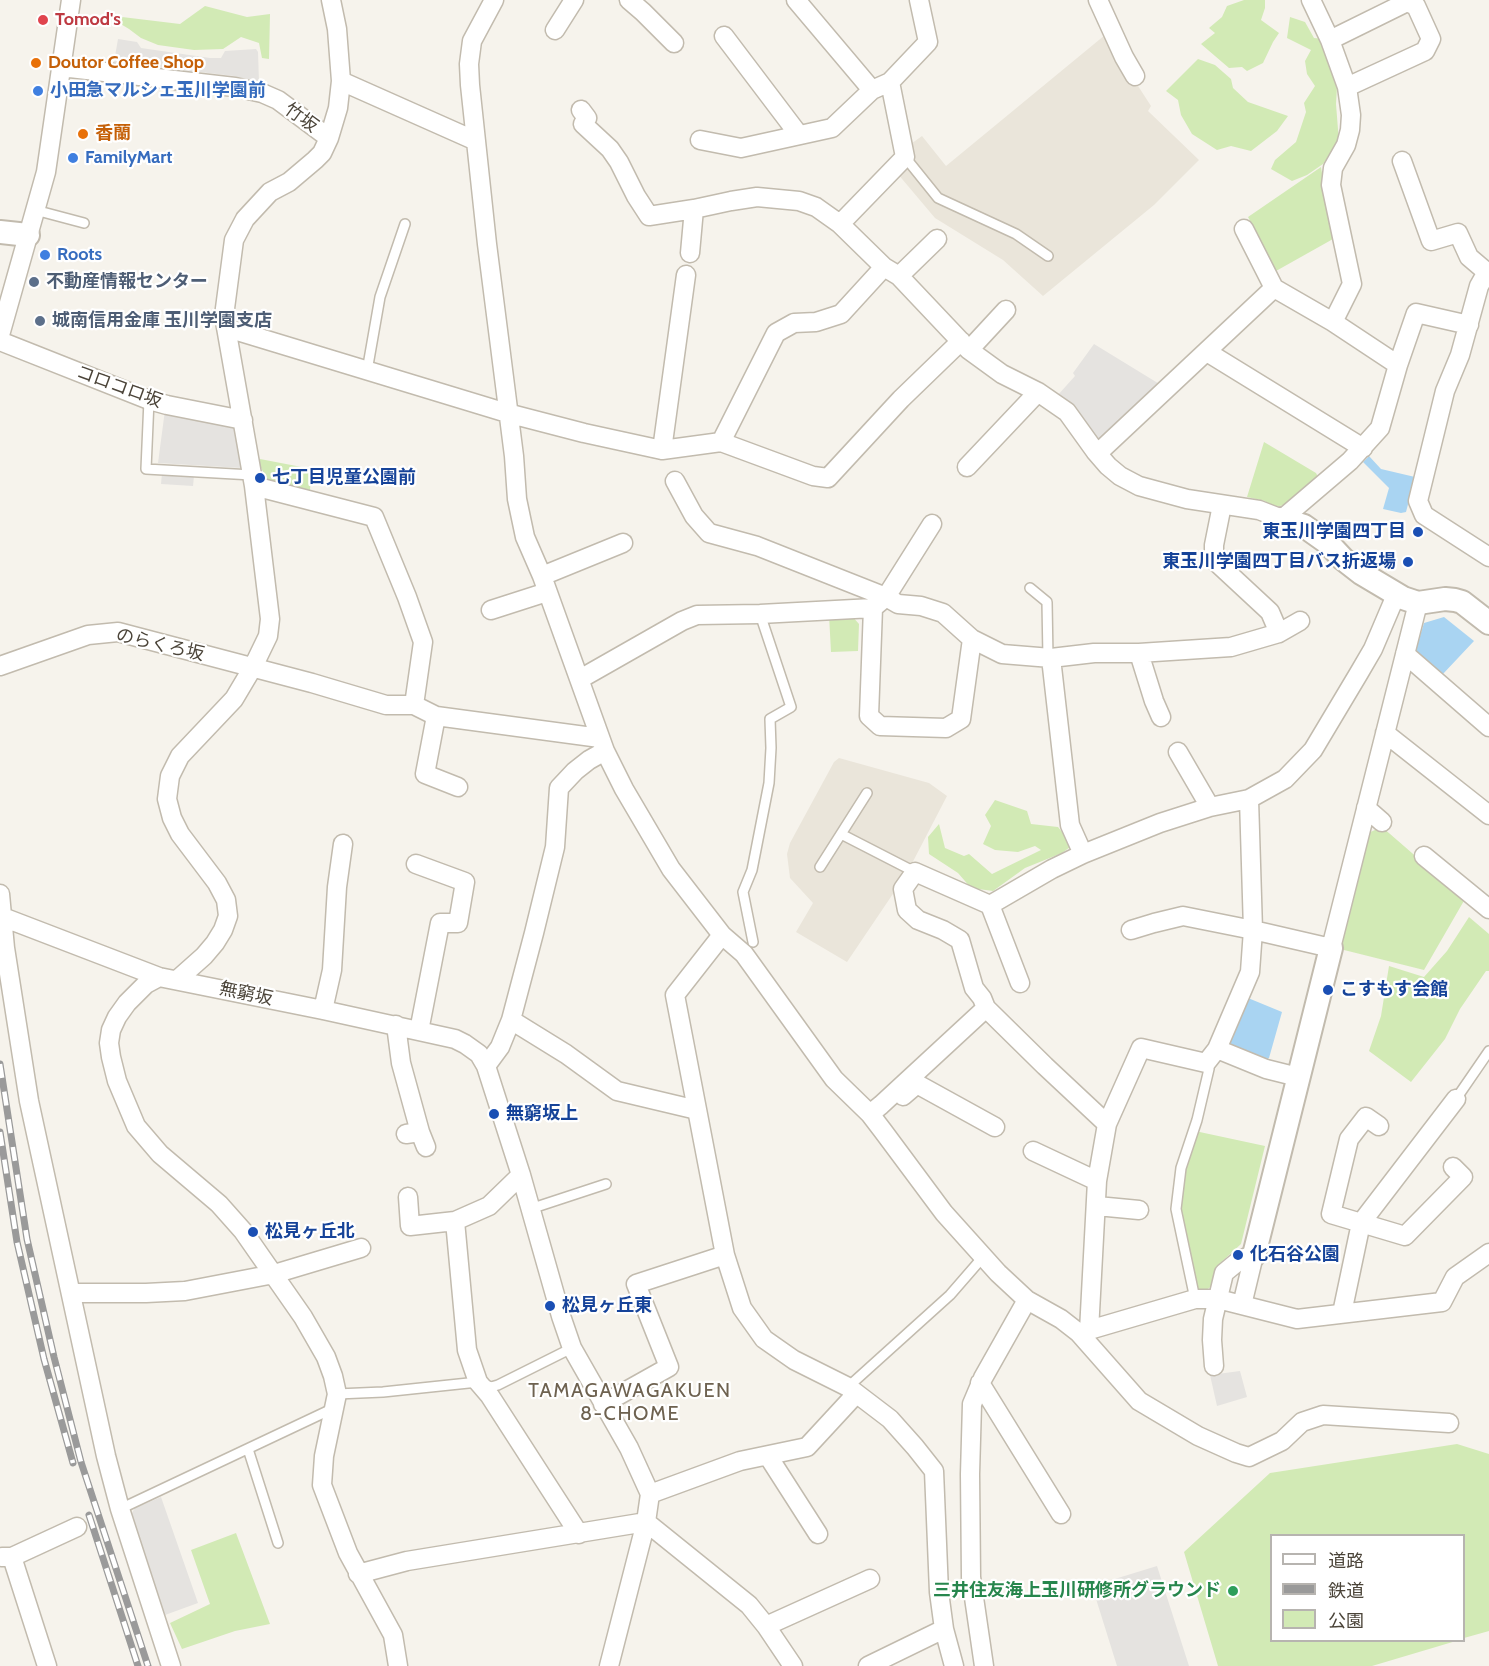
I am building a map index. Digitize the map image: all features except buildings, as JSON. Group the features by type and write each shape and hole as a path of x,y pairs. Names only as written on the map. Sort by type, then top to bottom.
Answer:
{"street":[{"path":"0,335 46,172 71,0"},
{"path":"177,980 215,943 224,930 228,916 226,900 217,884 180,834 172,818 167,799 170,776 180,756 234,699 268,636 270,619 253,481 224,316 234,240 245,219 270,192 290,182 315,160 322,153 329,138 338,108 340,81 337,29 331,0"},
{"path":"494,0 472,41 470,85 507,413 514,456 517,500 525,537 603,744 624,789 671,869 722,935 744,954 834,1079 872,1118 944,1213 983,1257 1027,1300 1084,1332 1139,1401 1198,1436 1249,1457 1282,1441 1302,1422 1323,1415 1449,1423"},
{"path":"555,30 574,0"},
{"path":"628,0 674,43"},
{"path":"796,0 872,90"},
{"path":"700,140 741,148 832,128 872,90 890,82 928,42 919,0"},
{"path":"1098,0 1135,76"},
{"path":"1311,0 1330,40 1347,87 1351,115 1346,145 1333,168 1331,185 1352,284 1333,322"},
{"path":"1330,40 1407,2 1416,6 1431,39 1425,51 1347,87"},
{"path":"724,36 799,135"},
{"name":"竹坂","path":"61,67 235,87 262,93 278,100 329,138"},
{"path":"340,81 476,141"},
{"path":"840,224 904,158 890,82"},
{"path":"580,110 587,118 583,124 610,149 649,216 757,197 799,201 816,207 840,224 891,271 965,346 1002,374 1038,392 1067,412 1108,466 1120,476 1139,486 1187,499 1259,510 1304,526 1328,543 1361,573 1396,595 1418,603 1444,599 1462,602 1489,624"},
{"path":"1402,161 1431,242 1458,233 1469,257 1488,273 1479,286 1460,355 1445,391 1418,501 1424,515 1489,557"},
{"path":"690,253 694,209"},
{"path":"1244,229 1274,288 1333,322 1398,365"},
{"path":"0,232 28,235"},
{"path":"721,442 776,333 794,323 816,322 841,314 891,271 937,239"},
{"path":"662,450 686,275"},
{"path":"1098,453 1274,288"},
{"path":"227,332 237,331 507,413 584,433 662,450 721,442 813,476 828,478 901,399 1006,310"},
{"path":"1282,519 1363,448 1380,428 1416,313 1469,325"},
{"name":"コロコロ坂","path":"0,341 149,400 243,420"},
{"path":"1207,352 1363,448"},
{"path":"967,467 1038,392"},
{"path":"253,481 374,517 423,642 414,705 436,716 603,744"},
{"path":"675,481 694,516 709,533 757,546 879,603"},
{"path":"1222,504 1214,544 1214,560 1270,612 1279,633"},
{"path":"932,524 879,603 869,716 880,726 946,728 961,719 972,639"},
{"path":"491,610 623,543"},
{"path":"990,905 1083,854 1160,823 1210,807 1249,799 1285,779 1313,750 1373,649 1396,595"},
{"path":"580,679 682,621 697,615 760,614 879,603 921,606 943,613 972,639 1002,654 1049,658 1094,653 1139,653 1231,647 1279,633 1300,621"},
{"path":"1242,1305 1418,603"},
{"name":"のらくろ坂","path":"0,666 88,635 118,632 386,705 414,705"},
{"path":"1139,653 1161,717"},
{"path":"1405,654 1489,727"},
{"path":"1049,658 1070,825 1083,854"},
{"path":"436,716 425,774 458,787"},
{"path":"1385,733 1486,806"},
{"path":"603,744 559,788 555,847 511,1020 500,1047 486,1065 572,1348 629,1449 650,1494 646,1522 609,1666"},
{"path":"1178,752 1210,807"},
{"path":"1084,1332 1097,1206 1097,1181 1107,1124 1141,1048 1206,1064 1217,1049 1250,972 1253,930 1249,799"},
{"path":"1366,808 1382,822"},
{"path":"323,1010 332,970 337,887 343,844"},
{"path":"1424,855 1489,909"},
{"path":"416,864 465,882 458,923 440,923 419,1031"},
{"path":"1020,983 990,905 915,872 903,889 908,910 918,920 944,930 960,940 974,988 986,1008 1107,1124"},
{"path":"0,894 5,948 29,1101 106,1456 120,1509 171,1666"},
{"name":"無窮坂","path":"1,916 159,977 455,1039 479,1054 486,1065"},
{"path":"1131,930 1183,916 1331,948"},
{"path":"722,935 675,995 725,1255 742,1308 764,1339 794,1360 852,1390 890,1419 934,1471 939,1592 944,1629 954,1666"},
{"path":"159,977 146,984 127,1003 111,1030 109,1043 117,1081 136,1126 160,1154 219,1204 243,1231 303,1317 326,1357 333,1376 336,1401 324,1456 322,1485 358,1574 393,1635 398,1666"},
{"path":"872,1118 898,1090 986,1008"},
{"path":"511,1020 566,1054 617,1091 697,1110"},
{"path":"396,1026 401,1063 417,1138"},
{"path":"1217,1049 1266,1069 1298,1077"},
{"path":"872,1118 917,1084 995,1127"},
{"path":"1342,1313 1361,1222 1456,1099"},
{"path":"1366,1117 1349,1139 1331,1214 1405,1236 1463,1177"},
{"path":"1032,1151 1097,1181"},
{"path":"408,1197 410,1226 455,1221 489,1206 521,1175"},
{"path":"1097,1206 1138,1210"},
{"path":"455,1221 467,1350 478,1382 490,1396 579,1534"},
{"path":"71,1293 184,1291 274,1274 361,1248"},
{"path":"1084,1332 1195,1299 1218,1299 1297,1319 1442,1302 1455,1277 1489,1253"},
{"path":"603,1404 669,1368 636,1284 725,1255"},
{"path":"1214,1366 1213,1318 1224,1273 1241,1259 1254,1255"},
{"path":"979,1665 971,1577 972,1404 980,1383 1027,1300"},
{"path":"980,1383 1060,1514"},
{"path":"650,1494 740,1461 807,1447 852,1390"},
{"path":"768,1456 818,1534"},
{"path":"358,1574 407,1561 646,1522 748,1605 766,1626 793,1666"},
{"path":"47,1666 6,1557 76,1527"},
{"path":"766,1626 870,1579"},
{"path":"868,1666 944,1629"}],"lane":[{"path":"904,158 938,198 1016,234 1048,256"},
{"path":"35,210 84,223"},
{"path":"367,371 380,297 405,225"},
{"path":"149,400 146,469 253,481"},
{"path":"1030,588 1047,602 1049,658"},
{"path":"753,942 743,892 755,859 769,783 770,719 791,707 760,614"},
{"path":"820,867 867,793"},
{"path":"841,834 915,872"},
{"path":"1456,1099 1489,1051"},
{"path":"1195,1299 1176,1209 1181,1168 1197,1120 1209,1069 1206,1064"},
{"path":"530,1209 606,1184"},
{"path":"852,1390 950,1295 983,1257"},
{"path":"120,1509 248,1449 336,1401 383,1392 478,1382 491,1387 572,1348"},
{"path":"248,1449 278,1543"}],"shaded area":[{"path":"1105,35 1151,106 1148,111 1199,160 1154,205 1043,296 1003,260 935,218 897,173 908,146 922,136 946,166"},
{"path":"118,39 137,42 141,48 210,58 221,58 225,51 256,49 259,82 234,76 114,62"},
{"path":"1094,344 1161,385 1098,441 1057,396 1075,376 1073,373"},
{"path":"165,410 229,422 237,430 242,468 158,463"},
{"path":"162,473 194,476 193,486 161,484"},
{"path":"839,758 929,783 947,796 907,873 847,962 796,932 813,903 790,878 787,854 790,843 834,762"},
{"path":"1240,1371 1247,1397 1217,1406 1210,1375"},
{"path":"161,1497 198,1603 165,1615 130,1516 135,1508"},
{"path":"1157,1566 1189,1666 1117,1666 1092,1586"}],"green space":[{"path":"1244,0 1265,0 1261,20 1279,33 1263,63 1247,71 1242,67 1229,68 1201,44 1215,33 1209,28 1222,17 1227,6"},
{"path":"205,6 247,17 270,14 269,59 262,58 259,43 241,37 223,49 194,50 158,45 141,38 119,23 122,17 180,24"},
{"path":"1290,17 1305,22 1314,38 1324,39 1337,87 1339,142 1323,164 1307,175 1292,181 1271,169 1275,160 1296,142 1306,112 1304,103 1315,86 1307,74 1305,61 1311,50 1287,38"},
{"path":"1198,59 1215,65 1231,79 1233,88 1248,102 1288,116 1277,131 1251,151 1231,146 1217,150 1192,134 1181,115 1178,100 1166,91"},
{"path":"1321,167 1333,239 1276,271 1248,217"},
{"path":"1264,442 1316,473 1318,477 1286,505 1273,507 1265,501 1247,497"},
{"path":"260,459 312,469 310,490 268,481 260,466"},
{"path":"829,615 852,616 859,624 858,651 831,652"},
{"path":"995,800 1027,811 1031,824 1058,827 1073,845 1062,853 1025,868 993,891 971,888 958,873 929,854 928,837 939,824 945,848 964,856 969,854 992,874 1041,850 1035,846 1018,852 995,850 983,844 991,826 985,815"},
{"path":"1382,827 1465,899 1424,970 1340,949 1368,833"},
{"path":"1469,917 1489,934 1489,971 1486,971 1460,1009 1445,1039 1411,1082 1369,1051 1381,1016 1389,966 1424,977 1447,951"},
{"path":"1195,1131 1265,1146 1241,1244 1216,1267 1212,1286 1206,1290 1194,1289 1178,1208 1184,1170"},
{"name":"三井住友海上玉川研修所グラウンド","path":"1457,1444 1489,1454 1489,1631 1465,1638 1465,1534 1270,1534 1270,1642 1453,1642 1372,1666 1218,1666 1184,1552 1270,1473"},
{"path":"236,1533 270,1624 235,1631 182,1649 170,1623 210,1604 191,1550"}],"water":[{"path":"1369,456 1381,469 1415,477 1406,512 1383,509 1389,488 1363,462"},
{"path":"1444,617 1474,641 1442,675 1419,658 1416,649 1424,623"},
{"path":"1248,998 1282,1012 1269,1058 1266,1060 1232,1046 1229,1040"}],"railway":[{"path":"0,1064 27,1239 54,1357 81,1462 148,1666"},
{"path":"0,1132 17,1242 44,1359 73,1463"},
{"path":"89,1515 138,1666"}],"place":[{"name":"Tomod's","path":"43,20"},
{"name":"Doutor Coffee Shop","path":"36,63"},
{"name":"小田急マルシェ玉川学園前","path":"38,91"},
{"name":"香蘭","path":"83,134"},
{"name":"FamilyMart","path":"73,158"},
{"name":"Roots","path":"45,255"},
{"name":"不動産情報センター","path":"34,282"},
{"name":"城南信用金庫 玉川学園支店","path":"40,321"},
{"name":"七丁目児童公園前","path":"260,478"},
{"name":"東玉川学園四丁目","path":"1418,532"},
{"name":"東玉川学園四丁目バス折返場","path":"1408,562"},
{"name":"こすもす会館","path":"1328,990"},
{"name":"無窮坂上","path":"494,1114"},
{"name":"松見ヶ丘北","path":"253,1232"},
{"name":"化石谷公園","path":"1238,1255"},
{"name":"松見ヶ丘東","path":"550,1306"},
{"name":"三井住友海上玉川研修所グラウンド","path":"1233,1591"}],"district":[{"name":"TAMAGAWAGAKUEN 8-CHOME","path":"630,1402"}]}
